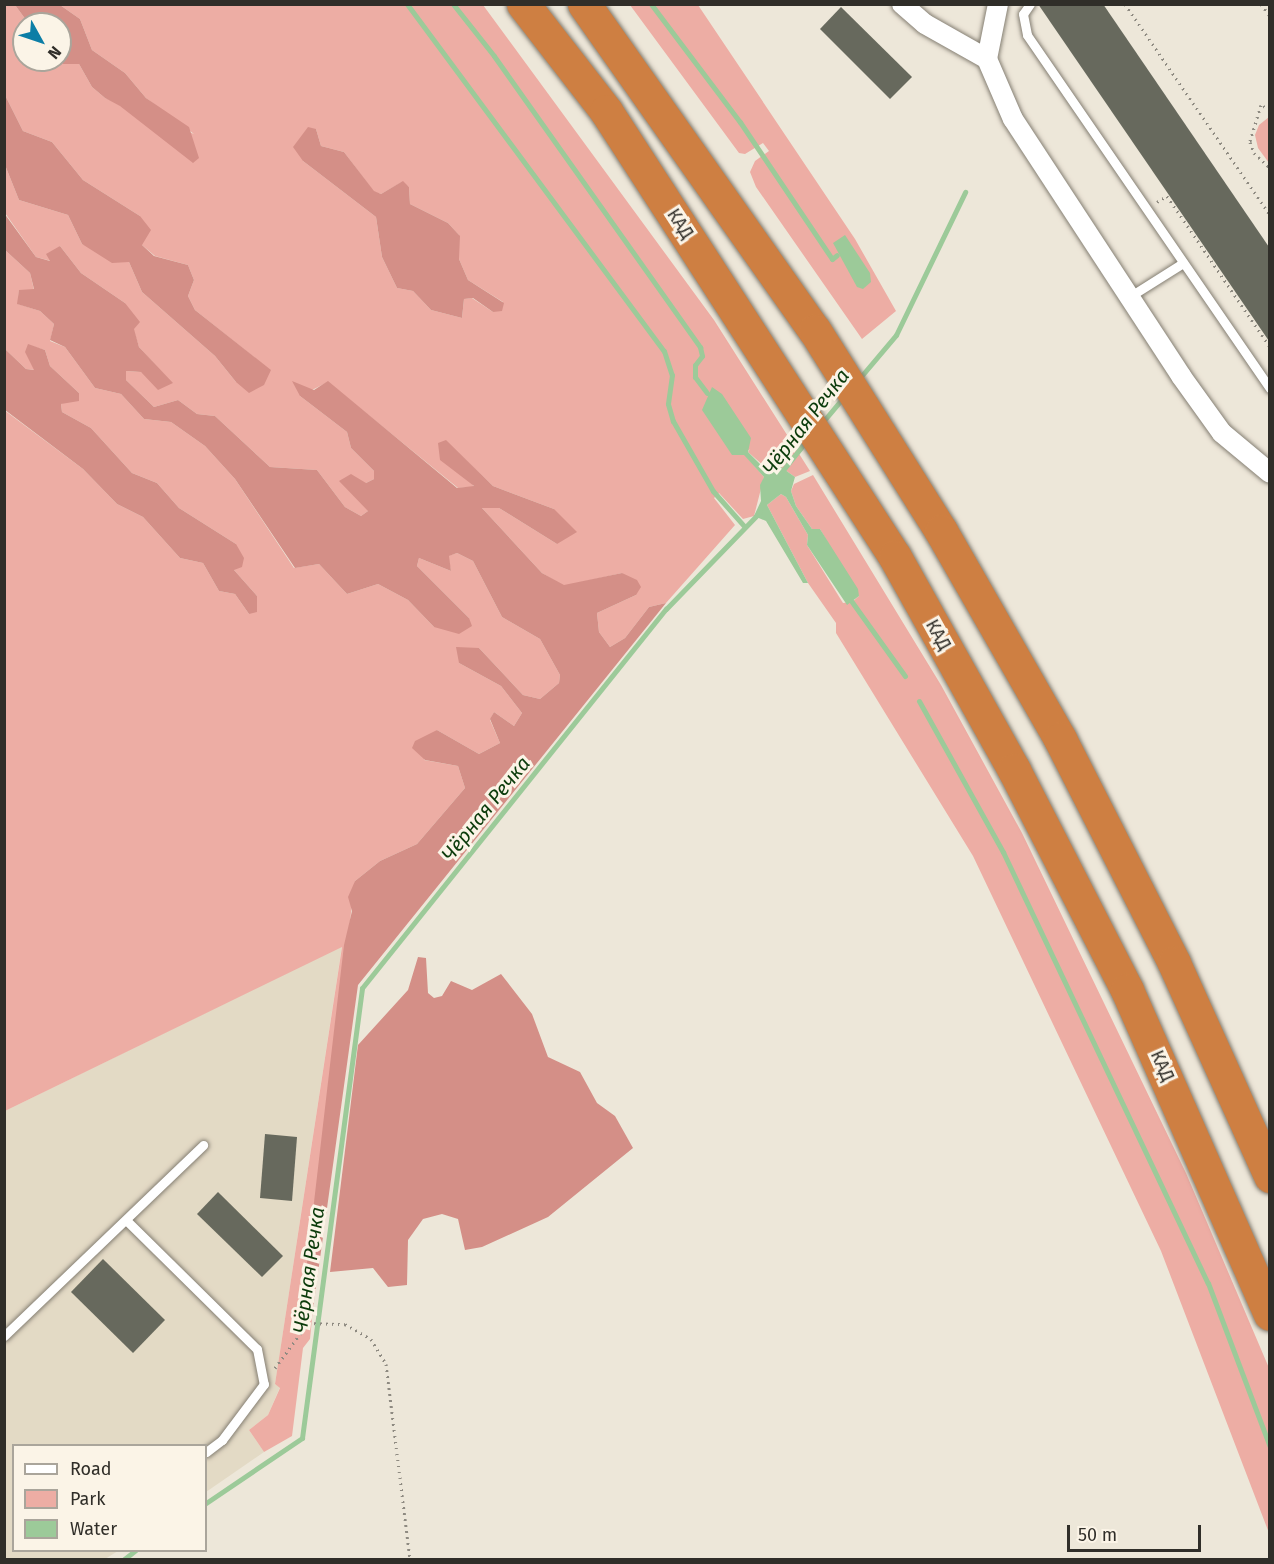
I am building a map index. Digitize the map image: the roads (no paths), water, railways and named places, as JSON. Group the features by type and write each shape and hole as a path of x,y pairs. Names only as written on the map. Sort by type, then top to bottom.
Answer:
{"highway":[{"name":"КАД","path":"523,4 606,111 895,558 1014,770 1127,990 1269,1314"},
{"path":"584,4 815,331 940,531 1060,740 1169,953 1269,1176"}],"street":[{"path":"902,4 925,24 987,59"},
{"path":"998,4 987,59 1013,119 1129,298 1222,433 1269,474"}],"lane":[{"path":"1030,4 1023,14 1027,35 1269,389"},
{"path":"1129,298 1183,263"},
{"path":"4,1336 203,1145"},
{"path":"126,1220 258,1349 264,1384 222,1440 207,1451"}],"water":[{"path":"845,235 870,273 871,282 863,289 857,287 833,243"},
{"path":"712,387 722,394 751,438 748,452 766,470 772,473 778,465 795,477 791,491 796,506 812,529 820,529 858,589 859,596 847,605 807,545 808,535 786,497 781,494 767,505 808,583 803,583 766,521 754,516 761,501 760,485 764,477 744,455 732,455 702,410"}],"waterway":[{"path":"407,4 664,351 672,375 668,404 673,421 713,491 744,526"},
{"path":"453,4 494,56 700,347 702,356 695,365 695,377 707,393"},
{"path":"651,4 740,122 832,259 837,255"},
{"name":"Чёрная Речка","path":"858,380 896,335 965,192"},
{"name":"Чёрная Речка","path":"821,424 844,397"},
{"name":"Чёрная Речка","path":"779,475 807,440"},
{"name":"Чёрная Речка","path":"207,1502 302,1438 362,988 666,609 760,512"},
{"path":"852,602 905,676"},
{"path":"919,701 1003,852 1208,1283 1270,1447"},
{"name":"Чёрная Речка","path":"123,1560 133,1552"}]}
